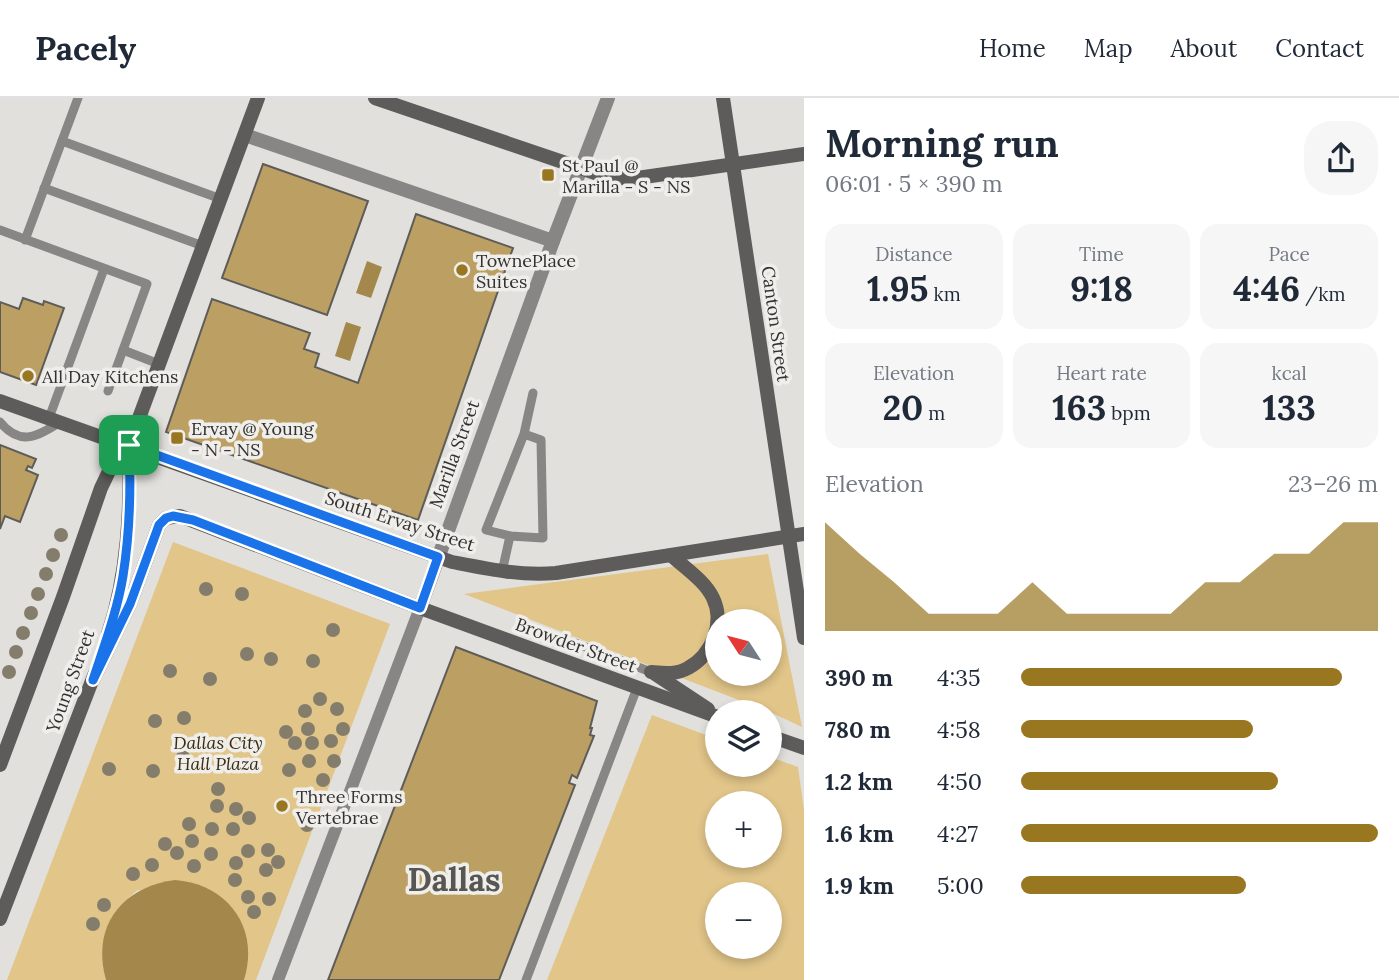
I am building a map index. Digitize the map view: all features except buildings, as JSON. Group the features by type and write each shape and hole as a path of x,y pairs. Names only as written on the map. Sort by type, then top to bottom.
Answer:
{"main road":[{"name":"Young Street","path":"0,765 101,488 111,467 129,445 258,98"},
{"path":"375,98 604,176 630,179 804,154"},
{"name":"Canton Street","path":"723,98 804,638"},
{"name":"South Ervay Street","path":"0,401 438,557 502,572 531,575 556,573 804,534"},
{"name":"Young Street","path":"0,919 93,680 112,623 122,576 131,494 129,445"},
{"name":"Browder Street","path":"93,680 130,604 156,533 166,518 173,516 193,520 420,608 705,712"},
{"path":"651,671 671,673 687,669 703,657 713,644 718,616 709,590 671,555"},
{"path":"651,671 705,707"},
{"path":"782,740 804,748"}],"street":[{"name":"Marilla Street","path":"278,980 420,608 552,241 608,98"},
{"path":"244,135 552,241"}],"lane":[{"path":"25,240 78,98"},
{"path":"62,141 221,199"},
{"path":"44,188 203,246"},
{"path":"0,230 147,284 108,391"},
{"path":"0,422 11,432 29,438 40,436 54,420 104,268"},
{"path":"123,350 159,364"},
{"path":"524,434 541,440 543,538 510,536 486,530 524,434 533,394"},
{"path":"502,572 510,536"},
{"path":"562,638 651,671"},
{"path":"526,980 637,688"}],"green space":[{"name":"Dallas City Hall Plaza","path":"173,542 390,624 256,980 244,980 246,942 231,906 138,890 119,909 107,930 102,954 106,980 7,980"},
{"path":"768,554 779,609 705,609 705,686 782,686 782,625 802,727 782,718 782,700 739,700 464,594"},
{"path":"652,715 705,735 705,777 782,777 782,761 798,767 804,810 804,980 547,980"}],"shaded area":[{"path":"367,261 382,267 371,298 356,293"},
{"path":"346,322 361,327 350,361 335,356"},
{"path":"175,880 194,883 210,890 235,912 247,943 248,961 244,980 106,980 102,961 103,943 107,927 115,913 139,891"}],"place":[{"name":"St Paul @ Marilla - S - NS","path":"548,175"},
{"name":"TownePlace Suites","path":"462,270"},
{"name":"All Day Kitchens","path":"28,376"},
{"name":"Ervay @ Young - N - NS","path":"177,438"},
{"name":"Three Forms Vertebrae","path":"282,806"}],"district":[{"name":"Dallas","path":"454,879"}],"route":[{"path":"129,445 438,557 420,608 193,520 173,516 166,518 159,525 130,604 93,680 112,623 122,576 131,494 129,445"}]}
